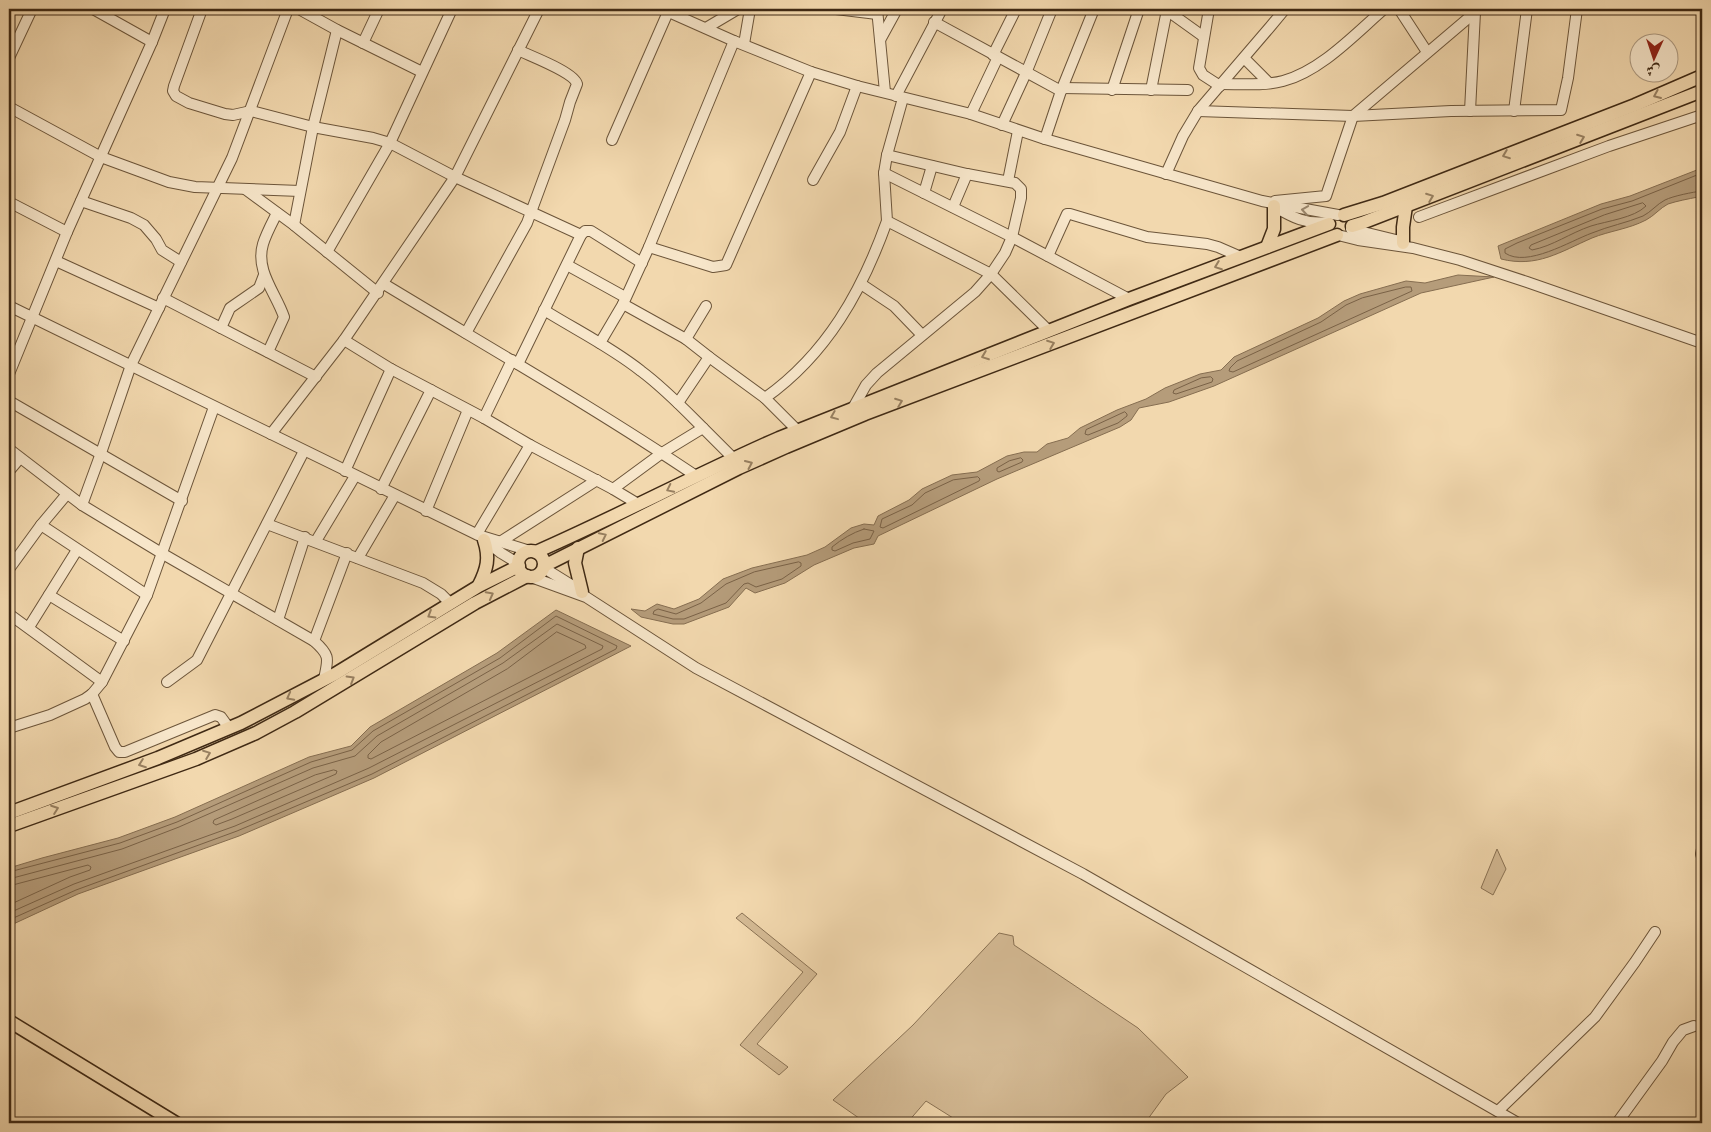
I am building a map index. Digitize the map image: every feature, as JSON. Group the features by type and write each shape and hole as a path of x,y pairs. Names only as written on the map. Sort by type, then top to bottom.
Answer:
{"main road":[{"path":"524,570 522,554 533,551 638,504 733,458 798,430 1335,219 1382,203 1635,105 1702,76"},
{"path":"9,813 158,758 229,728 324,679 479,586 524,570 540,574 544,567 578,548 739,468 848,422 1345,231 1702,90"},
{"path":"1267,247 1275,226 1270,204"},
{"path":"1406,206 1403,227 1408,246"},
{"path":"1335,219 1350,220 1345,231"},
{"path":"1335,219 1331,230 1345,231"},
{"path":"479,586 488,560 488,551 480,537"},
{"path":"578,548 576,563 584,594"},
{"path":"533,551 543,557 544,567"},
{"path":"9,826 196,759 256,733 295,712 475,603 524,570"},
{"path":"9,1020 176,1123"}],"street":[{"path":"9,58 32,9"},
{"path":"93,9 152,42"},
{"path":"9,374 67,232 165,9"},
{"path":"202,9 174,86 173,91 179,98 218,112 233,115 251,111 313,127 390,143 454,177 581,235"},
{"path":"82,504 131,365 232,158 288,9"},
{"path":"300,9 336,30 422,72"},
{"path":"364,43 379,9"},
{"path":"326,252 390,143 452,9"},
{"path":"271,434 344,340 381,288 454,177 539,9"},
{"path":"706,28 738,9"},
{"path":"600,343 624,301 649,248 739,42 750,9"},
{"path":"836,9 877,11 885,92"},
{"path":"880,40 897,9"},
{"path":"765,398 795,373 828,337 841,319 861,284 875,254 887,221 884,173 899,97 942,9"},
{"path":"971,114 1016,9"},
{"path":"1002,125 1052,9"},
{"path":"1045,138 1094,9"},
{"path":"1112,90 1138,9"},
{"path":"1151,90 1166,9 1204,36"},
{"path":"1210,9 1199,62 1200,72 1220,85 1269,83 1296,77 1326,59 1384,9"},
{"path":"1166,174 1183,136 1198,111 1285,9"},
{"path":"1399,9 1427,52"},
{"path":"1514,111 1527,9"},
{"path":"1198,111 1352,116 1470,111 1561,110 1568,78 1577,9"},
{"path":"612,140 665,10 812,72 857,86 971,114 1018,131 1270,204 1335,219"},
{"path":"1270,204 1326,196 1352,116 1477,10"},
{"path":"1470,111 1477,10"},
{"path":"934,22 1026,73 1062,90 1188,90"},
{"path":"294,225 313,127 336,30"},
{"path":"466,334 527,223 578,82 563,71 518,50"},
{"path":"1244,58 1269,83"},
{"path":"649,248 713,267 726,265 812,72"},
{"path":"813,180 840,132 857,86"},
{"path":"9,107 101,157 169,182 196,188 300,191"},
{"path":"1419,217 1609,146 1702,115"},
{"path":"1008,181 1018,131"},
{"path":"853,408 866,385 877,373 975,292 991,274 1005,253 1012,237 1021,194 1018,184 1008,181 967,174 887,155"},
{"path":"924,192 932,166"},
{"path":"884,173 1012,237 1129,300"},
{"path":"953,207 967,174"},
{"path":"244,189 294,225 326,252 381,288 515,362 696,476"},
{"path":"81,201 131,218 144,225 156,239 162,250 181,262"},
{"path":"9,202 67,232"},
{"path":"268,352 284,317 279,303 264,275 260,258 263,244 277,213"},
{"path":"1048,256 1067,214 1070,214 1147,237 1207,244 1241,257"},
{"path":"887,221 991,274 1049,331"},
{"path":"484,418 544,310 581,235 585,231 591,231 642,263"},
{"path":"1345,231 1358,240 1408,246 1460,260 1702,343"},
{"path":"56,261 158,308"},
{"path":"567,265 686,339 765,398 798,430"},
{"path":"221,328 230,308 259,288 264,275"},
{"path":"861,284 894,306 922,335"},
{"path":"163,298 316,377"},
{"path":"9,306 480,537 524,570 584,594"},
{"path":"686,339 706,306"},
{"path":"544,310 641,370 678,403 733,458"},
{"path":"344,340 391,369 484,418 638,504"},
{"path":"678,403 709,356"},
{"path":"345,471 391,369"},
{"path":"381,489 431,390"},
{"path":"9,401 182,501"},
{"path":"9,728 50,715 92,694 102,682 147,595 214,407"},
{"path":"426,510 468,410"},
{"path":"613,489 662,453 703,428"},
{"path":"480,537 530,444"},
{"path":"9,450 82,504 162,554 314,641 326,651 328,660 324,679"},
{"path":"167,682 197,660 304,451"},
{"path":"9,471 20,458"},
{"path":"316,541 355,476"},
{"path":"500,542 597,480"},
{"path":"9,569 41,525 67,494"},
{"path":"358,558 395,495"},
{"path":"267,524 423,583 441,594 450,603"},
{"path":"41,525 147,595"},
{"path":"278,620 305,537"},
{"path":"480,537 533,551"},
{"path":"29,627 77,550"},
{"path":"314,641 347,553"},
{"path":"544,567 696,668 1083,874 1518,1123"},
{"path":"49,595 124,641"},
{"path":"9,616 29,627 102,682"},
{"path":"92,694 115,747 119,752 125,752 215,715 221,717 229,728"},
{"path":"1702,849 1702,857"},
{"path":"1498,1111 1595,1017 1654,932"},
{"path":"1617,1123 1662,1061 1673,1042 1683,1030 1694,1026"}],"shaded area":[{"path":"1497,849 1506,869 1493,895 1481,888"},
{"path":"742,913 817,974 757,1044 788,1067 779,1075 740,1045 803,972 736,918"},
{"path":"999,933 1013,936 1014,945 1138,1028 1188,1077 1166,1094 1145,1123 961,1123 926,1101 907,1123 866,1123 833,1100 913,1025"}],"water":[{"path":"1702,168 1702,195 1698,197 1668,204 1639,223 1592,238 1548,257 1526,261 1501,259 1498,246 1601,204 1630,196"},
{"path":"1458,275 1494,277 1421,293 1214,386 1169,402 1139,408 1131,420 1120,427 997,479 878,536 874,544 854,548 814,565 785,583 755,593 746,588 729,607 684,624 673,624 641,617 631,609 645,611 657,604 674,609 699,599 723,579 752,568 807,555 825,547 851,528 864,524 874,525 878,516 909,500 922,489 952,475 977,472 1007,456 1024,452 1037,452 1047,444 1068,438 1080,428 1117,410 1146,399 1165,388 1200,374 1221,370 1234,357 1318,318 1344,301 1360,294 1406,281 1425,283"},
{"path":"556,610 631,646 374,778 239,836 78,894 9,926 9,868 118,838 175,817 309,757 351,746 370,727 497,653"}]}
